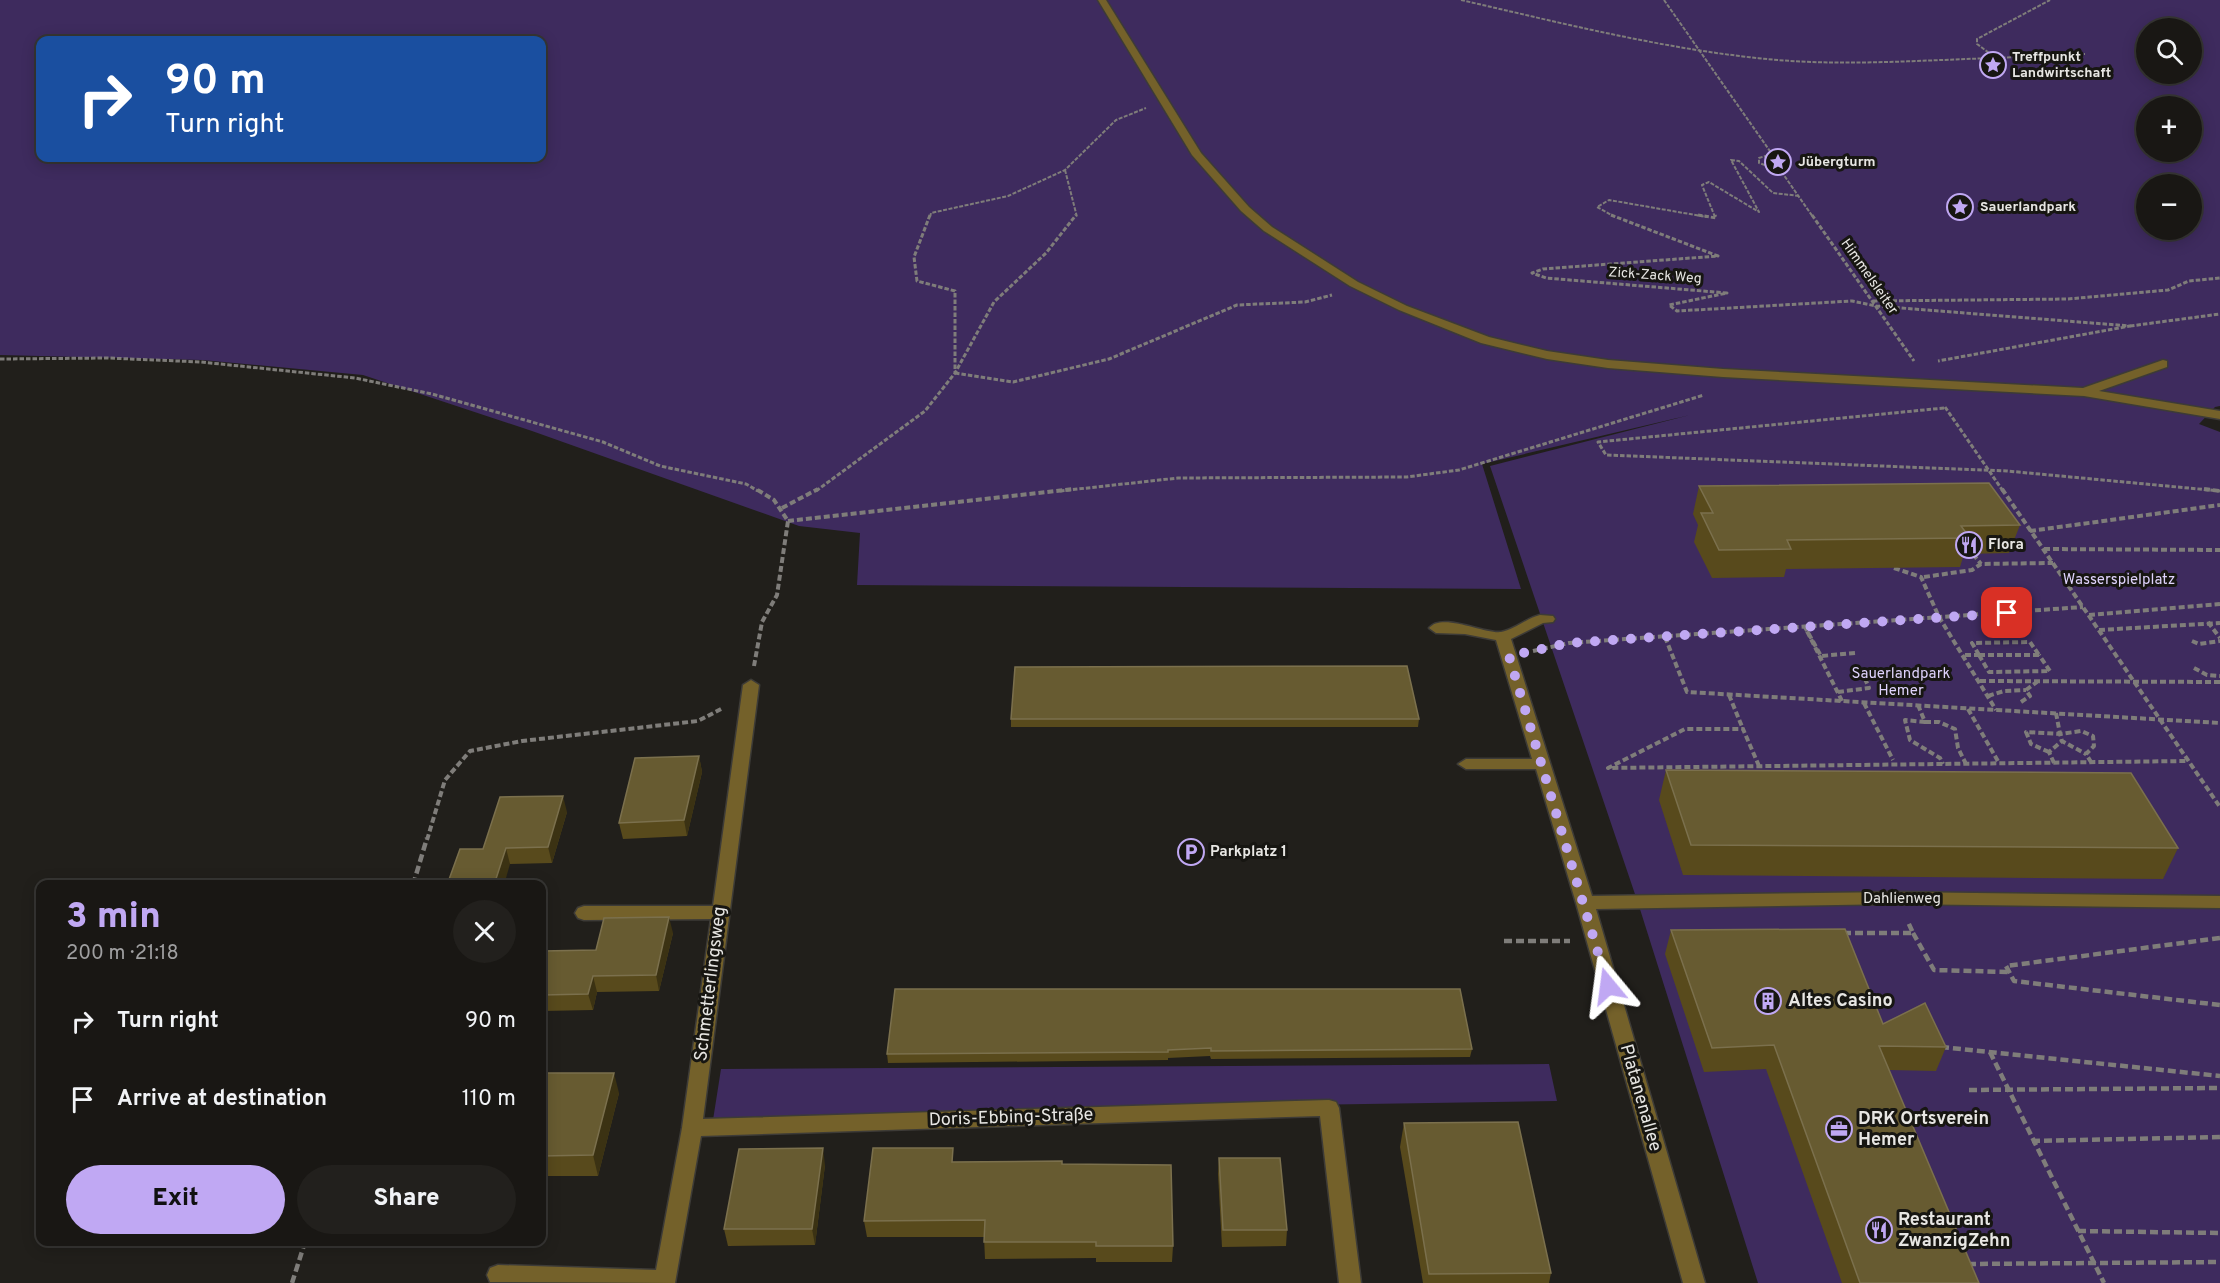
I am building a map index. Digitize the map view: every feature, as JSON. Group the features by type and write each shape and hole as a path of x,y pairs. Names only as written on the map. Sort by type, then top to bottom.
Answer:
{"street":[{"path":"1102,0 1197,155 1245,208 1277,235 1354,284 1403,308 1485,340 1579,361 1723,373 2084,392 2220,415"},
{"path":"2084,392 2163,364"},
{"path":"1436,628 1465,629 1503,637 1539,620 1548,620"},
{"name":"Platanenallee","path":"1503,637 1585,903 1694,1283"},
{"name":"Schmetterlingsweg","path":"665,1282 692,1128 751,685"},
{"path":"1466,764 1542,764"},
{"name":"Dahlienweg","path":"1585,903 1896,898 2220,902"},
{"path":"584,913 721,912"},
{"name":"Doris-Ebbing-Straße","path":"692,1128 1329,1108 1350,1283"},
{"path":"498,1275 665,1282"}],"path":[{"path":"1461,0 1697,49 1808,62 2085,54"},
{"path":"1664,0 1697,49"},
{"path":"1996,58 1977,44 1977,39 2050,0"},
{"name":"Himmelsleiter","path":"1697,49 1772,154 1759,158 1759,163 1782,170 1912,358"},
{"path":"956,373 955,291 917,281 914,257 932,213 1008,196 1065,170 1116,120 1166,102"},
{"name":"Zick-Zack Weg","path":"1800,196 1773,193 1739,161 1731,160 1760,212 1752,210 1709,182 1702,185 1716,218 1609,200 1604,201 1597,208 1718,256 1543,269 1533,273 1540,278 1727,292 1669,305 1677,311 1852,302 1876,306 2130,326"},
{"path":"782,508 808,496 925,411 956,373 994,302 1046,253 1077,217 1065,170"},
{"path":"1873,302 2068,299 2169,290 2188,281 2220,279"},
{"path":"956,373 1013,382 1109,360 1237,305 1314,301 1354,284"},
{"path":"1928,363 2130,326 2220,314"},
{"path":"0,359 108,358 201,362 355,378 432,394 603,442 654,465 746,484 769,496 782,508 788,521 777,595 762,622 751,685 736,702 698,721 522,741 470,751 445,780 415,880"},
{"path":"788,521 1178,478 1382,477 1460,470 1710,393"},
{"path":"1946,408 1598,442 1606,455 1989,470 2220,491"},
{"path":"1957,424 2220,807"},
{"path":"2030,531 2220,505"},
{"path":"2043,549 2220,550"},
{"path":"1973,554 1981,564"},
{"path":"1924,577 1972,570 1981,564 2053,563"},
{"path":"1894,568 1921,577 1940,617 1965,655 1996,710"},
{"path":"2088,615 2220,604"},
{"path":"1509,656 1569,643 2083,607"},
{"path":"2192,641 2196,644 2212,644 2220,640 2208,622"},
{"path":"2098,630 2220,622"},
{"path":"1805,627 1842,701"},
{"path":"1665,637 1687,692 2220,723"},
{"path":"2030,642 2050,671 1989,672 1979,656 1972,643 2030,642"},
{"path":"1821,656 1855,653"},
{"path":"1965,655 2039,655"},
{"path":"2194,668 2207,675 2220,676"},
{"path":"2016,672 2023,681"},
{"path":"1838,692 1869,688 1863,674"},
{"path":"1980,681 2220,682"},
{"path":"1988,696 2004,691 2026,690 2038,681"},
{"path":"2021,702 2030,696 2026,690"},
{"path":"1729,695 1759,766"},
{"path":"1863,702 1893,760"},
{"path":"1918,705 1925,722"},
{"path":"1968,708 1999,763"},
{"path":"2056,713 2062,741 2086,754 2091,762"},
{"path":"1943,764 1940,758 1910,740 1905,720 1939,722 1955,729 1958,748 1966,764"},
{"path":"1743,729 1686,729 1608,768 2189,761"},
{"path":"2054,763 2049,752 2031,744 2026,732 2060,734 2081,731 2093,736 2094,746 2086,754"},
{"path":"2049,752 2062,741"},
{"path":"1896,898 1934,970 2009,972"},
{"path":"1843,944 1838,933 1913,933"},
{"path":"2220,938 2006,966 2014,981 2220,1005"},
{"path":"1504,940 1595,941"},
{"path":"1936,1047 2220,1076"},
{"path":"1990,1052 2006,1089 2104,1283"},
{"path":"1969,1090 2220,1088"},
{"path":"2032,1141 2220,1137"},
{"path":"2078,1231 2220,1233"},
{"path":"292,1283 303,1246"},
{"path":"1962,1264 2092,1260 2220,1262"}],"green space":[{"path":"0,0 2220,0 2220,406 2215,407 2199,424 2220,432 2220,1283 1758,1283 1639,906 1490,466 1690,415 1482,464 1521,589 857,585 860,533 799,526 532,431 363,375 202,360 0,355"},
{"path":"1549,1064 1557,1101 1166,1107 713,1120 721,1069"}],"building":[{"path":"1989,483 2020,525 1961,526 1970,538 1787,540 1791,549 1719,550 1701,513 1713,513 1699,486"},
{"path":"1407,666 1419,719 1011,719 1015,667"},
{"path":"699,756 684,820 619,823 635,758"},
{"path":"1666,770 2131,773 2178,848 1691,845"},
{"path":"563,796 548,847 506,848 496,880 449,880 460,849 483,849 500,797"},
{"path":"669,917 656,975 593,976 588,994 546,995 546,951 596,950 604,918"},
{"path":"1845,929 1883,1024 1925,1003 1946,1047 1879,1046 1979,1283 1860,1283 1774,1045 1712,1048 1671,930"},
{"path":"895,989 1460,989 1472,1049 1211,1051 1211,1048 1168,1050 1168,1052 887,1054"},
{"path":"546,1073 614,1073 593,1155 546,1156"},
{"path":"1518,1122 1551,1273 1429,1274 1404,1123"},
{"path":"823,1148 812,1229 724,1229 739,1149"},
{"path":"873,1148 953,1148 952,1162 1062,1161 1062,1164 1171,1165 1173,1246 1096,1246 1096,1242 984,1242 985,1220 864,1221"},
{"path":"1219,1158 1280,1158 1287,1230 1223,1230"}],"place":[{"name":"Treffpunkt Landwirtschaft","path":"1993,65"},
{"name":"Jübergturm","path":"1778,162"},
{"name":"Sauerlandpark","path":"1960,207"},
{"name":"Flora","path":"1969,545"},
{"name":"Parkplatz 1","path":"1191,852"},
{"name":"Altes Casino","path":"1768,1001"},
{"name":"DRK Ortsverein Hemer","path":"1839,1129"},
{"name":"Restaurant ZwanzigZehn","path":"1879,1230"}],"route":[{"path":"1608,986 1585,903 1509,656 1569,643 2007,613"}],"park label":[{"name":"Wasserspielplatz","path":"2119,580"},
{"name":"Sauerlandpark Hemer","path":"1901,682"}]}
